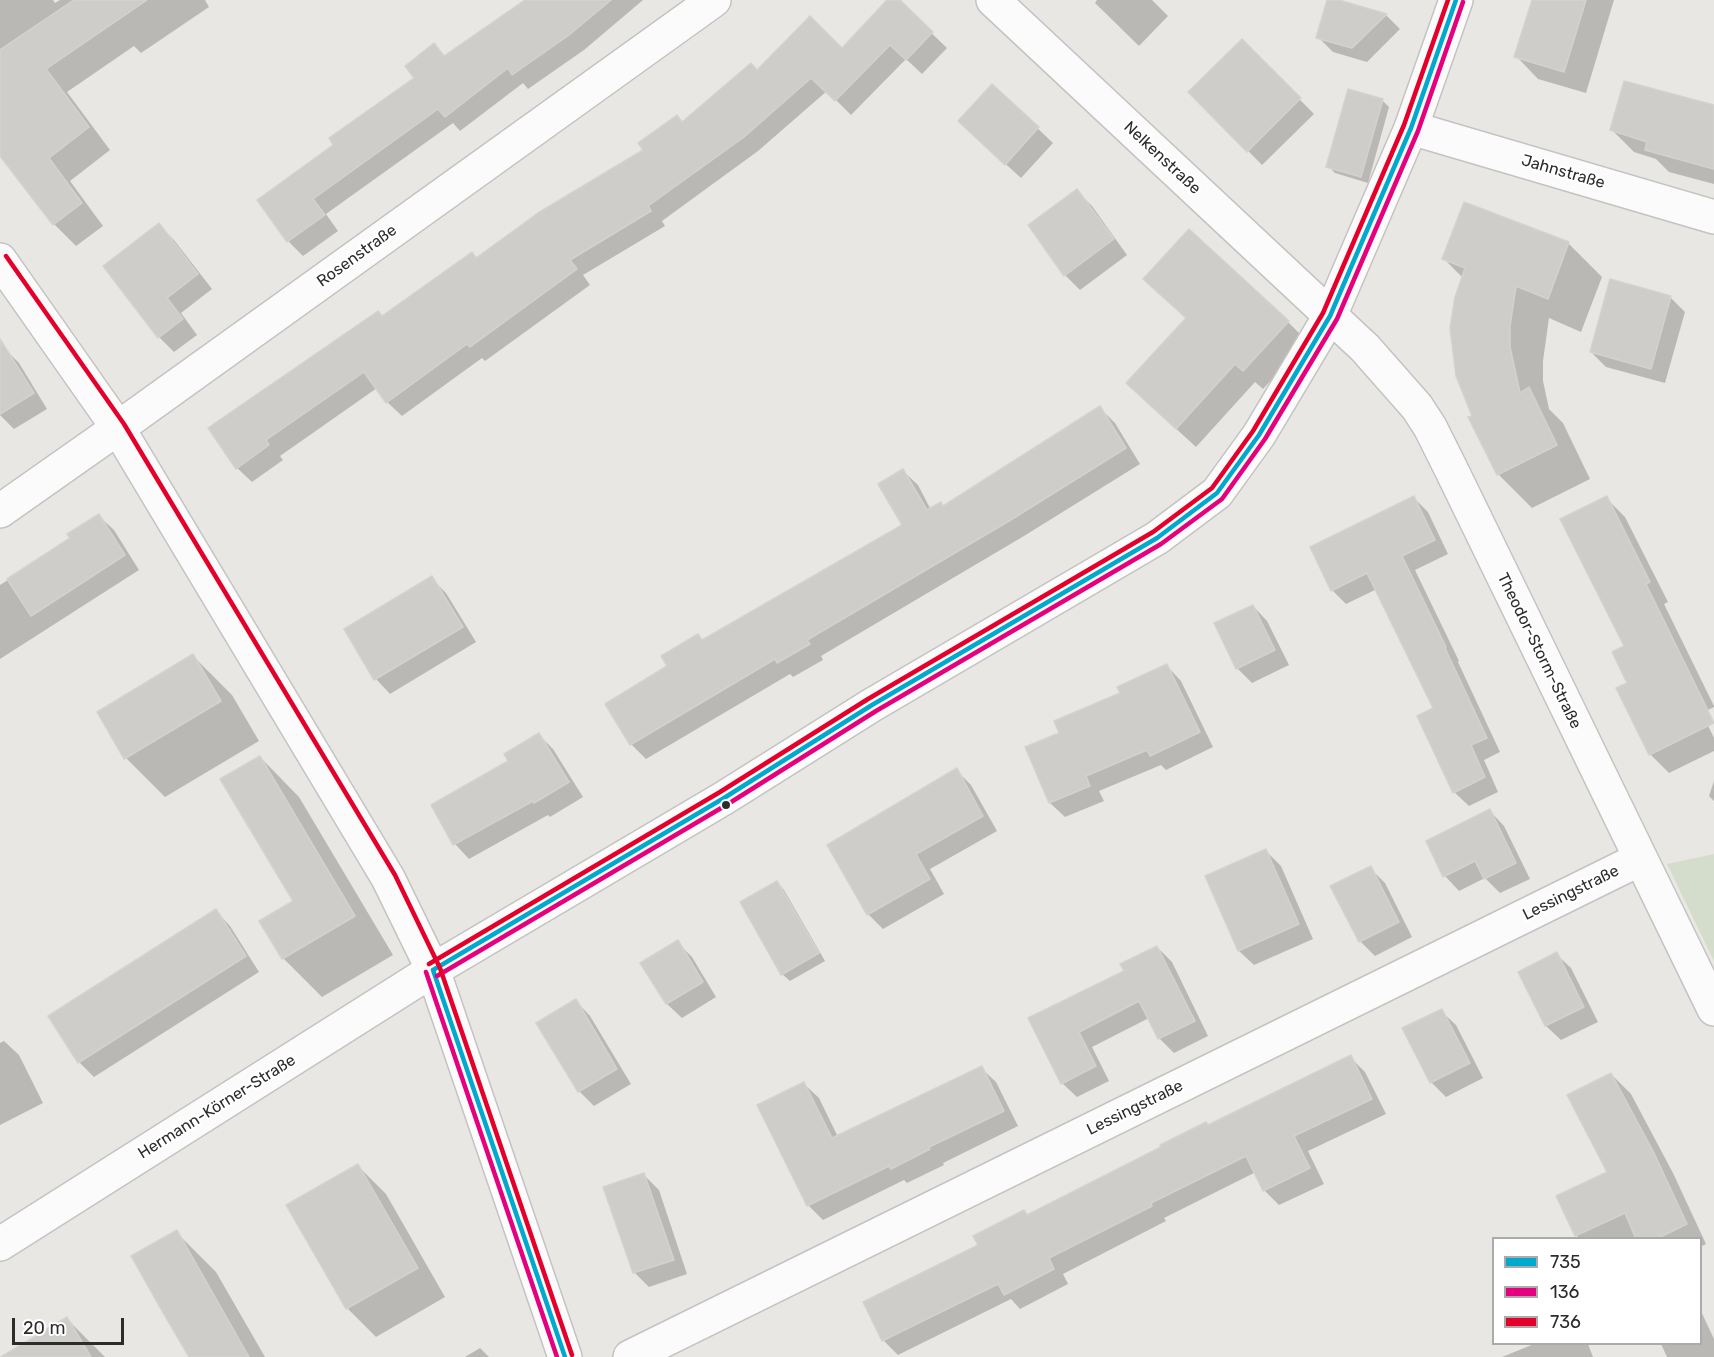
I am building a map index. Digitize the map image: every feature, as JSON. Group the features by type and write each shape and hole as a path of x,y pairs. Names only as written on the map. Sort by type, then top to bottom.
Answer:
{"street":[{"name":"Rosenstraße","path":"0,511 714,0"},
{"name":"Nelkenstraße","path":"993,0 1330,316"},
{"name":"Hermann-Körner-Straße","path":"0,1244 433,970 724,798 872,705 1157,538 1217,493 1259,435 1330,316 1411,128 1456,0"},
{"name":"Jahnstraße","path":"1411,128 1714,217"},
{"path":"0,260 118,428 388,878 433,970 565,1357"},
{"name":"Theodor-Storm-Straße","path":"1330,316 1365,348 1401,387 1430,428 1714,1009"},
{"name":"Lessingstraße","path":"630,1357 1640,859"}],"green space":[{"path":"1714,854 1714,961 1667,864"}],"building":[{"path":"74,0 147,0 46,69 89,127 49,158 82,203 53,225 0,156 0,50"},
{"path":"525,0 611,0 569,35 512,75 508,68 445,117 438,109 313,199 325,215 287,242 257,200 333,145 329,138 414,78 405,66 434,43 444,56"},
{"path":"887,0 900,0 933,32 906,60 890,45 835,101 811,78 744,137 648,206 651,211 570,260 577,269 470,347 467,344 386,403 364,372 266,440 269,445 236,469 208,428 378,311 382,316 472,252 476,258 538,213 643,150 638,143 677,115 682,122 751,63 757,70 810,16 842,48"},
{"path":"1327,0 1339,0 1387,14 1352,48 1316,38"},
{"path":"1532,0 1586,0 1564,72 1514,57"},
{"path":"1242,39 1301,98 1247,152 1188,92"},
{"path":"1624,81 1714,105 1714,169 1645,150 1647,142 1610,130"},
{"path":"992,84 1039,127 1005,165 958,121"},
{"path":"1348,89 1383,99 1361,177 1326,167"},
{"path":"1077,189 1114,239 1064,276 1028,225"},
{"path":"1464,202 1569,242 1548,299 1516,286 1510,326 1510,347 1520,393 1529,387 1557,445 1497,475 1468,417 1472,416 1456,376 1450,328 1455,297 1465,268 1442,259"},
{"path":"159,223 198,274 167,298 183,319 158,338 103,266"},
{"path":"1189,229 1289,321 1243,371 1235,364 1176,429 1126,383 1186,318 1143,279"},
{"path":"1610,279 1671,296 1651,369 1590,352"},
{"path":"0,339 34,393 0,414"},
{"path":"1100,406 1126,448 1009,521 807,640 810,644 777,663 775,659 630,745 605,704 667,666 661,656 698,634 702,640 902,525 878,484 903,469 927,510 941,502 943,506"},
{"path":"1414,496 1435,540 1402,556 1487,738 1471,745 1485,777 1453,793 1417,716 1433,708 1367,573 1331,591 1310,547"},
{"path":"1607,496 1650,582 1646,584 1714,723 1649,755 1616,688 1627,683 1612,652 1624,646 1560,519"},
{"path":"99,514 125,555 31,616 7,579 70,538 67,534"},
{"path":"432,576 463,627 374,680 344,629"},
{"path":"1253,605 1275,650 1236,669 1214,623"},
{"path":"193,654 221,701 124,759 97,712"},
{"path":"1167,664 1200,732 1150,756 1147,750 1086,776 1090,786 1049,803 1025,747 1059,733 1054,721 1120,693 1117,687"},
{"path":"539,733 569,782 453,845 431,805 508,761 504,754"},
{"path":"260,756 355,916 282,959 259,921 293,901 220,779"},
{"path":"957,768 983,816 916,854 930,879 867,915 827,845"},
{"path":"1490,809 1516,863 1484,879 1475,861 1443,877 1426,841"},
{"path":"1266,849 1299,924 1238,951 1205,876"},
{"path":"1371,866 1399,922 1359,942 1330,886"},
{"path":"777,881 819,953 781,975 740,902"},
{"path":"216,909 246,956 78,1063 48,1016"},
{"path":"678,940 703,982 666,1004 640,963"},
{"path":"1157,946 1195,1021 1158,1039 1139,1001 1079,1032 1096,1066 1061,1084 1028,1018 1124,971 1120,964"},
{"path":"1557,952 1584,1007 1545,1026 1518,972"},
{"path":"576,999 617,1069 578,1092 536,1023"},
{"path":"1442,1009 1470,1063 1430,1083 1402,1028"},
{"path":"1351,1055 1372,1099 1294,1136 1310,1168 1263,1191 1246,1156 1151,1203 1152,1206 1049,1258 1054,1269 1004,1295 998,1284 882,1341 863,1302 978,1245 973,1236 1024,1210 1027,1215 1206,1122 1208,1125"},
{"path":"982,1066 1004,1111 929,1147 930,1149 891,1169 889,1166 807,1206 757,1105 804,1082 832,1138"},
{"path":"1611,1073 1653,1151 1687,1224 1660,1237 1635,1237 1625,1213 1575,1236 1556,1196 1607,1172 1567,1095"},
{"path":"358,1164 418,1268 346,1309 286,1205"},
{"path":"644,1173 674,1260 633,1273 603,1187"},
{"path":"177,1230 249,1357 189,1357 165,1316 131,1256"},
{"path":"67,1317 91,1357 1,1357"}],"transit line":[{"name":"736","path":"429,964 720,792 868,699 1153,532 1212,488 1253,431 1323,313 1404,125 1448,0"},
{"name":"735","path":"433,970 724,798 872,705 1157,538 1217,493 1259,435 1330,316 1411,128 1456,0"},
{"name":"136","path":"437,976 728,804 876,711 1161,544 1222,499 1265,439 1337,319 1418,131 1463,2"},
{"name":"736","path":"6,256 124,424 395,875 440,968 572,1355"},
{"name":"735","path":"433,970 565,1357"},
{"name":"136","path":"426,972 557,1357"}]}
